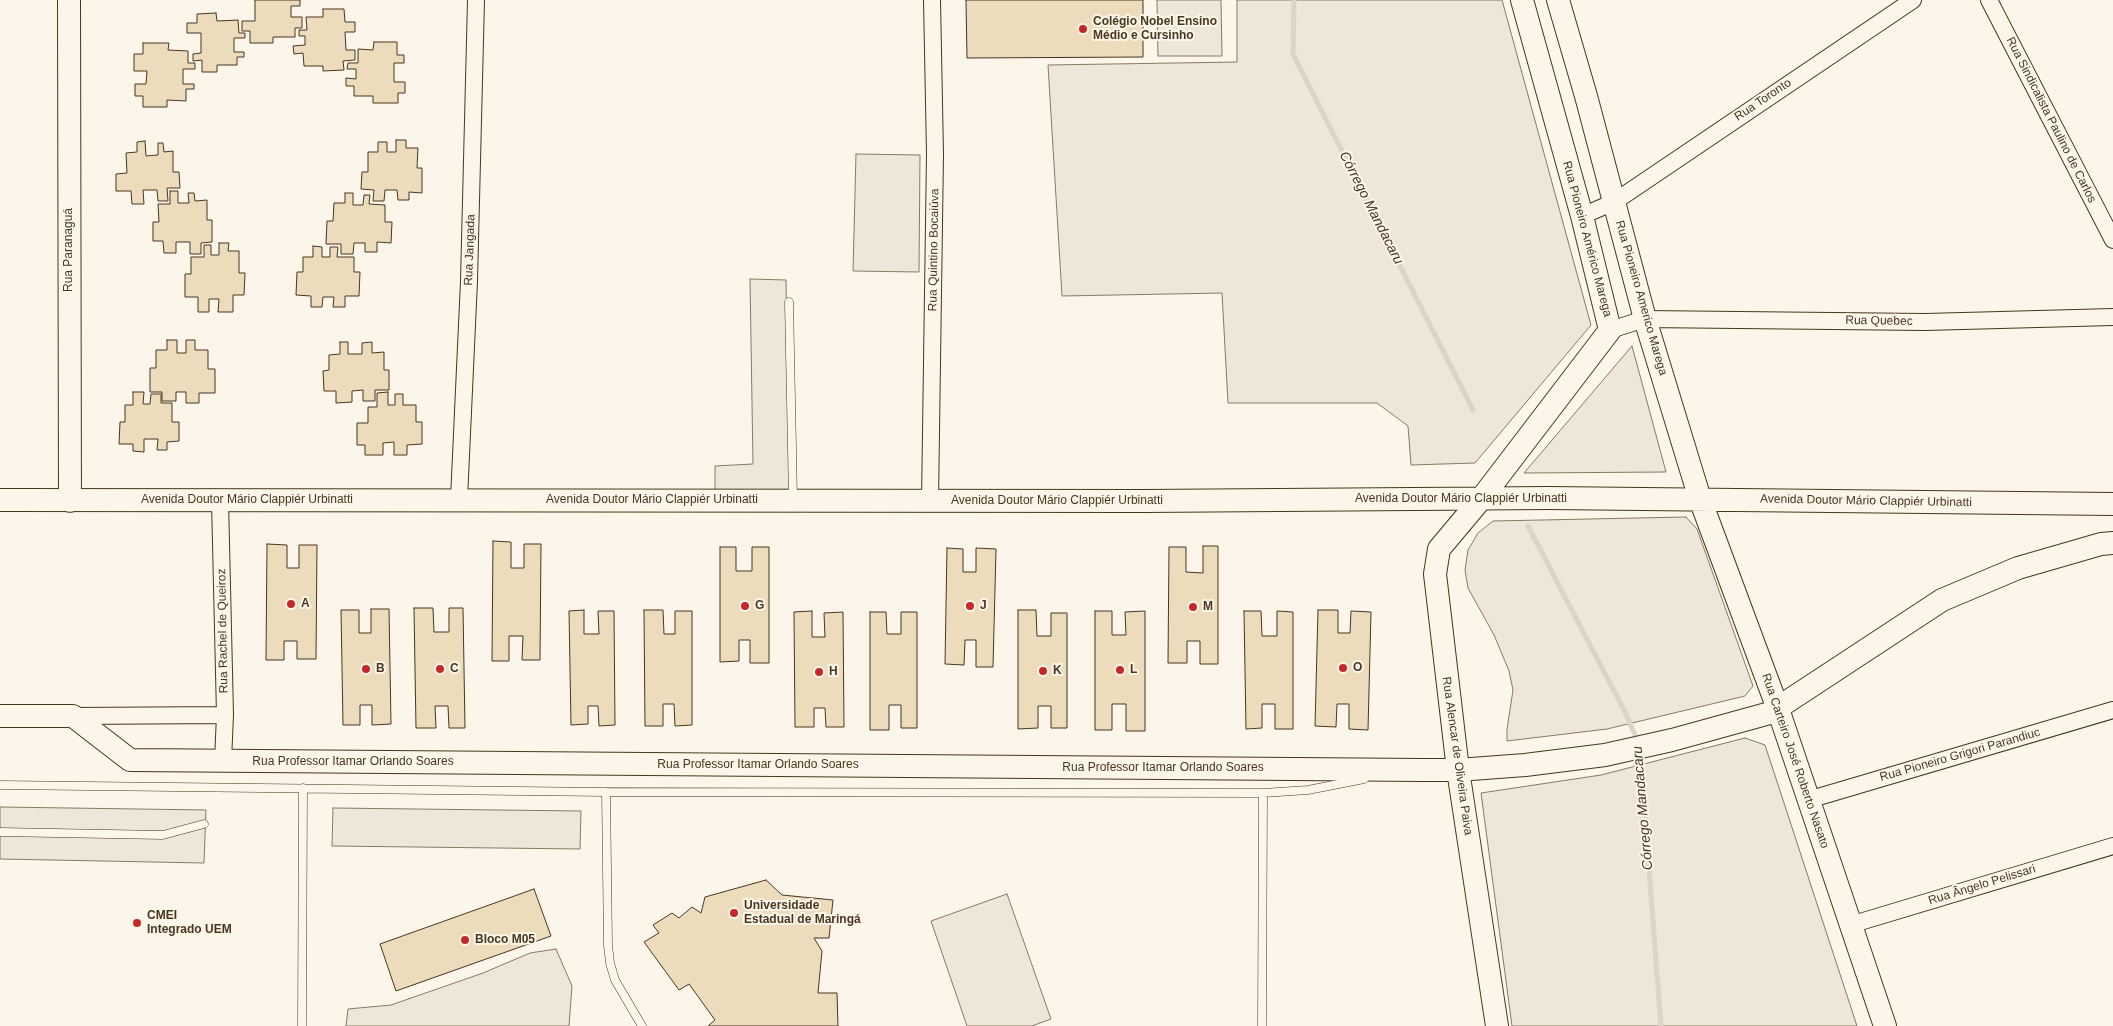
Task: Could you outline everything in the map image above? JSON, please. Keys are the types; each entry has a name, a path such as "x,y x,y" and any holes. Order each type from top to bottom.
{"main road":[{"name":"Rua Paranaguá","path":"69,0 70,501"},
{"name":"Rua Pioneiro Américo Marega","path":"1481,499 1610,330 1582,216 1522,0"},
{"name":"Rua Pioneiro Americo Marega","path":"1558,0 1586,96 1645,319 1700,499"},
{"name":"Avenida Doutor Mário Clappiér Urbinatti","path":"0,500 930,501 1550,498 2113,504"},
{"name":"Rua Alencar de Oliveira Paiva","path":"1481,499 1439,549 1435,574 1458,770 1497,1026"},
{"name":"Rua Carteiro José Roberto Nasato","path":"1700,499 1778,709 1885,1026"},
{"path":"1458,770 1525,765 1605,755 1672,740 1770,713 1942,600 2018,568 2113,542"},
{"path":"0,716 72,716"},
{"name":"Rua Professor Itamar Orlando Soares","path":"72,716 130,760 1458,770"}],"street":[{"name":"Rua Jangada","path":"459,499 469,281 476,0"},
{"name":"Rua Quintino Bocaiúva","path":"930,501 935,154 932,0"},
{"name":"Rua Toronto","path":"1582,216 1614,202 1913,0"},
{"name":"Rua Sindicalista Paulino de Carlos","path":"1988,0 2113,240"},
{"name":"Rua Quebec","path":"1610,330 1645,319 1925,322 2113,317"},
{"name":"Rua Rachel de Queiroz","path":"220,500 225,715 224,762"},
{"name":"Rua Pioneiro Grigori Parandiuc","path":"1808,800 2113,710"},
{"path":"72,716 225,715"},
{"name":"Rua Ângelo Pelissari","path":"1850,925 2113,846"}],"lane":[{"path":"789,302 793,501"},
{"path":"0,785 606,792 1263,794 1308,790 1423,770"},
{"path":"302,1026 303,788"},
{"path":"606,792 608,945 610,963 615,980 642,1026"},
{"path":"1262,1026 1263,794"},
{"path":"0,832 163,835 204,824"}],"shaded area":[{"path":"1157,0 1221,0 1222,56 1158,56"},
{"path":"1237,0 1502,0 1591,325 1475,463 1411,465 1408,426 1377,403 1228,403 1222,293 1062,296 1048,65 1237,62"},
{"path":"856,154 920,155 919,272 853,271"},
{"path":"750,279 786,280 790,500 715,501 715,466 753,464"},
{"path":"1632,346 1666,472 1524,473"},
{"path":"1686,517 1697,529 1753,686 1745,696 1607,729 1507,741 1513,690 1509,671 1494,635 1468,588 1465,570 1468,550 1478,533 1493,521"},
{"path":"1745,738 1765,745 1857,1026 1512,1026 1481,793 1601,775"},
{"path":"0,807 206,810 204,863 0,859"},
{"path":"333,808 581,811 580,849 332,846"},
{"path":"1007,894 1051,1019 1032,1026 967,1026 931,921"},
{"path":"556,949 572,986 569,1026 346,1026 348,1009 391,1005 483,973 530,953"}],"building":[{"path":"255,0 300,0 300,6 291,6 291,17 302,17 302,28 295,28 295,37 273,37 273,43 250,43 250,31 242,31 242,21 255,21"},
{"path":"966,0 1143,0 1143,57 967,58"},
{"path":"323,9 344,9 345,22 355,22 355,32 345,32 346,50 355,50 355,60 343,61 344,70 323,71 323,66 304,66 303,53 294,54 293,46 305,45 305,36 299,36 299,30 307,30 306,17 323,17"},
{"path":"216,13 217,21 238,20 239,33 245,33 245,38 234,38 234,52 244,52 244,57 237,57 237,65 217,65 217,72 202,72 202,60 193,61 193,54 201,53 201,33 187,33 187,23 197,23 197,14"},
{"path":"374,42 397,42 397,55 404,55 404,63 394,63 394,82 405,82 405,93 398,93 398,103 373,103 373,96 354,96 354,86 346,86 346,78 356,79 356,69 347,69 348,63 358,63 358,49 373,50"},
{"path":"143,43 169,43 168,50 188,51 188,63 195,63 195,69 183,69 183,84 194,84 194,89 186,89 186,101 167,100 167,107 143,107 143,96 135,96 135,84 146,84 147,71 134,71 134,54 143,54"},
{"path":"396,140 406,140 406,148 418,148 417,168 422,168 422,193 409,192 409,200 398,200 397,190 385,190 384,201 373,201 374,190 361,189 362,172 368,172 368,152 378,152 378,142 387,142 387,152 396,152"},
{"path":"145,141 146,156 158,155 158,143 163,143 164,152 173,151 173,172 179,172 180,188 167,188 168,201 158,201 157,190 143,190 144,204 132,204 131,191 116,191 116,174 127,173 126,153 137,152 137,142"},
{"path":"170,191 178,191 178,203 189,203 188,193 194,193 195,201 207,200 207,220 212,220 212,242 201,243 201,254 190,254 190,242 176,242 176,253 164,253 163,241 153,241 153,222 159,222 158,204 170,204"},
{"path":"345,193 353,193 353,205 363,205 364,195 370,195 369,204 385,205 385,222 392,222 391,243 377,242 377,252 365,252 365,243 354,243 353,254 341,254 341,244 326,244 327,221 333,221 334,203 345,203"},
{"path":"219,243 229,243 228,251 239,251 239,273 245,273 244,295 233,295 233,312 218,312 219,299 209,299 209,312 198,312 198,297 185,297 185,274 191,274 191,257 204,257 204,245 211,245 211,255 219,255"},
{"path":"313,246 322,247 322,257 330,257 330,247 338,247 337,257 354,257 354,272 360,272 359,296 345,296 345,307 333,307 334,297 323,297 322,307 311,307 311,296 296,295 297,272 303,272 303,257 313,257"},
{"path":"167,340 177,340 177,353 186,353 186,340 195,340 195,350 208,350 208,369 215,369 215,393 199,393 199,403 186,403 186,392 176,392 176,401 162,401 162,392 150,392 150,368 156,368 156,350 167,350"},
{"path":"340,342 348,342 348,354 362,354 362,343 372,342 372,353 384,352 384,370 389,370 389,390 375,390 375,401 363,401 363,390 352,391 352,402 336,403 336,391 324,391 323,371 329,370 329,355 340,354"},
{"path":"133,392 144,392 143,404 150,404 151,394 161,394 161,403 172,403 172,422 179,422 179,441 167,442 167,450 157,450 158,439 144,439 144,452 133,451 133,444 119,444 120,422 125,422 125,405 133,405"},
{"path":"388,392 388,405 395,405 395,394 403,394 403,405 416,405 416,422 422,422 422,444 407,445 407,455 394,455 394,442 383,443 383,455 365,455 365,445 357,445 357,423 368,423 368,407 377,407 377,393"},
{"path":"493,541 511,542 511,568 524,568 524,544 541,544 540,660 522,660 523,636 509,636 509,661 492,661"},
{"name":"A","path":"267,544 287,545 287,568 299,568 299,545 317,545 316,659 297,659 297,641 284,641 284,660 266,660"},
{"name":"M","path":"1203,546 1218,546 1218,664 1200,664 1200,641 1187,641 1187,663 1168,663 1169,547 1186,547 1186,572 1203,573"},
{"name":"G","path":"720,547 736,547 736,571 752,571 752,547 769,547 769,663 750,663 750,640 739,640 739,661 720,662"},
{"name":"J","path":"947,548 963,549 963,572 976,572 976,548 996,549 993,667 976,667 976,640 965,640 964,665 945,664"},
{"name":"C","path":"414,608 433,608 434,632 449,632 449,608 463,608 465,728 449,728 448,706 435,706 436,728 416,728"},
{"name":"B","path":"371,609 389,609 391,724 372,725 372,705 360,705 360,725 343,725 341,610 359,610 359,633 371,633"},
{"path":"584,610 584,634 599,634 598,611 614,611 615,725 599,726 598,706 588,706 588,724 571,725 569,611"},
{"path":"644,610 663,610 664,634 675,634 675,611 692,611 692,725 675,726 674,704 663,704 663,726 645,726"},
{"name":"K","path":"1018,610 1036,610 1037,636 1051,636 1051,613 1067,613 1067,728 1051,728 1051,706 1038,706 1038,728 1018,729"},
{"name":"O","path":"1318,610 1338,610 1338,633 1350,633 1351,611 1371,612 1368,730 1349,729 1349,704 1337,704 1336,727 1315,726"},
{"name":"H","path":"812,611 812,637 825,637 824,613 843,612 844,727 826,727 825,708 814,708 814,727 795,727 794,612"},
{"name":"L","path":"1095,611 1112,611 1112,635 1126,635 1125,612 1145,611 1145,731 1126,731 1126,704 1112,704 1112,730 1095,730"},
{"path":"1244,611 1261,611 1262,636 1277,636 1277,611 1293,612 1293,729 1275,729 1275,704 1262,704 1262,728 1246,729"},
{"path":"870,612 886,612 887,634 901,634 901,612 917,612 917,728 901,728 901,705 889,705 889,730 870,730"},
{"path":"766,880 782,895 833,900 829,938 814,938 822,951 818,993 837,993 838,1026 708,1026 715,1020 689,984 679,990 644,942 659,933 653,925 672,913 679,918 692,907 701,913 705,897"},
{"name":"Bloco M05","path":"534,889 551,936 396,991 380,944"}],"waterway":[{"name":"Córrego Mandacaru","path":"1294,0 1293,54 1473,410"},
{"name":"Córrego Mandacaru","path":"1528,526 1626,714 1638,742"},
{"name":"Córrego Mandacaru","path":"1640,752 1661,1026"}],"place":[{"name":"Colégio Nobel Ensino Médio e Cursinho","path":"1083,29"},
{"name":"A","path":"291,604"},
{"name":"G","path":"745,606"},
{"name":"J","path":"970,606"},
{"name":"M","path":"1193,607"},
{"name":"O","path":"1343,668"},
{"name":"B","path":"366,669"},
{"name":"C","path":"440,669"},
{"name":"L","path":"1120,670"},
{"name":"K","path":"1043,671"},
{"name":"H","path":"819,672"},
{"name":"Universidade Estadual de Maringá","path":"734,913"},
{"name":"CMEI Integrado UEM","path":"137,923"},
{"name":"Bloco M05","path":"465,940"}]}
